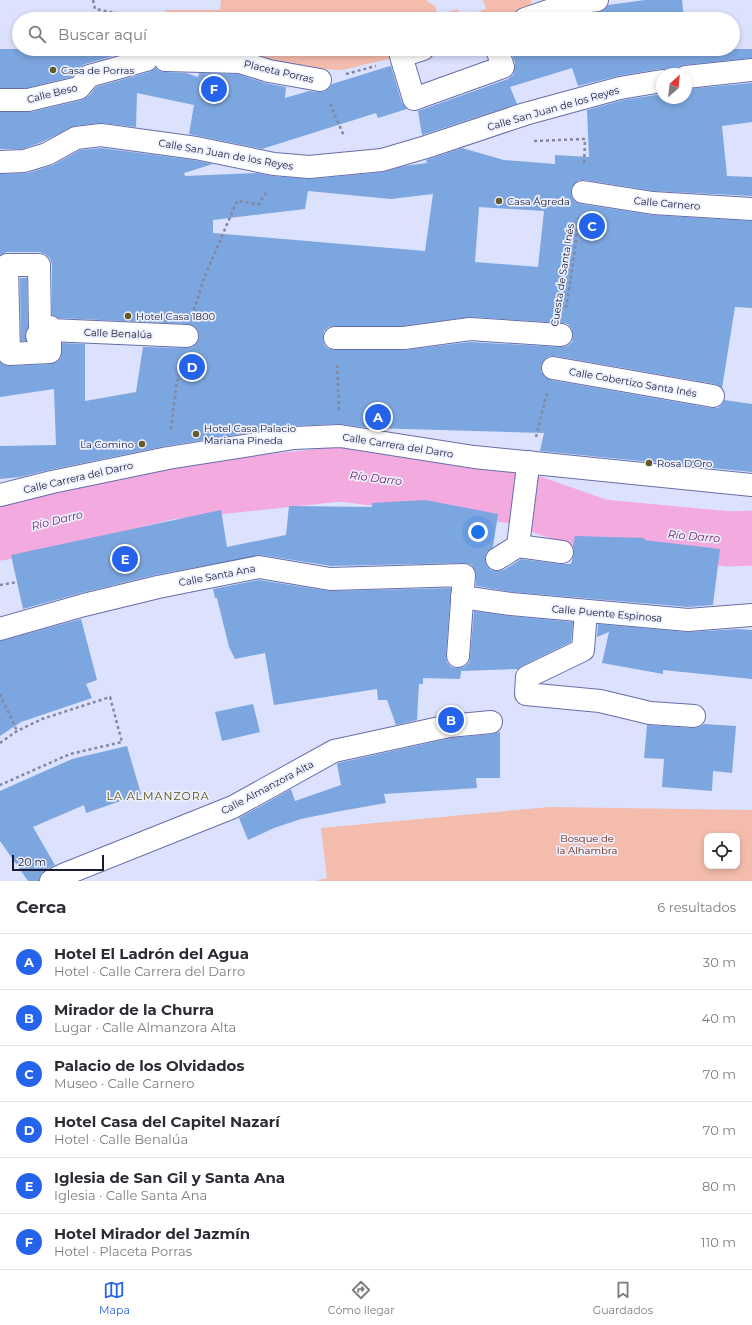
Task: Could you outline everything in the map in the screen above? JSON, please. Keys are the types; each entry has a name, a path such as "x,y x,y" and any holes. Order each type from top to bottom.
{"street":[{"path":"546,12 569,4 597,0"},
{"path":"402,59 414,99 502,67 499,56"},
{"name":"Placeta Porras","path":"155,60 240,62 269,71 320,80"},
{"name":"Calle Beso","path":"0,100 28,100 79,88 89,76 155,60"},
{"path":"692,76 752,70"},
{"name":"Calle San Juan de los Reyes","path":"0,162 24,162 47,154 76,138 101,135 196,148 274,164 319,166 382,160 426,148 525,114 573,100 620,88 656,82"},
{"name":"Calle Carnero","path":"583,192 652,203 752,209"},
{"path":"12,347 7,265 38,265 40,327 50,327 50,352 9,354 12,347 23,268"},
{"path":"335,338 404,338 470,329 561,336"},
{"name":"Calle Benalúa","path":"50,330 187,336"},
{"name":"Calle Cobertizo Santa Inés","path":"553,368 713,396"},
{"name":"Calle Carrera del Darro","path":"0,495 52,482 168,458 294,438 340,436 474,457 528,468 752,485"},
{"path":"497,559 519,538 528,468"},
{"path":"519,538 562,552"},
{"name":"Calle Santa Ana","path":"0,629 84,605 158,587 259,567 330,579 464,575 462,597"},
{"path":"458,656 462,597"},
{"name":"Calle Puente Espinosa","path":"462,597 511,604 688,620 752,615"},
{"path":"586,611 583,650 527,676 526,694 600,701 650,713 694,716"},
{"name":"Calle Almanzora Alta","path":"51,881 62,875 233,807 334,751 449,726 491,722"}],"path":[{"path":"93,0 95,9 111,12"},
{"path":"347,142 320,80 402,59"},
{"name":"Cuesta de Santa Inés","path":"532,141 585,139 583,192 561,336"},
{"path":"168,458 176,389 187,336 204,278 236,201 259,204 270,186"},
{"path":"335,338 340,436"},
{"path":"528,468 553,368"},
{"path":"0,585 17,582"},
{"path":"0,694 17,731"},
{"path":"0,743 17,731 42,719 110,697 122,742 70,754 0,785"}],"green space":[{"path":"221,0 427,0 435,6 437,12 165,12 165,10 220,10"},
{"path":"483,0 531,0 533,10 528,12 478,12 486,9"},
{"path":"458,9 459,12 448,12"},
{"path":"241,56 401,56 342,70 268,67 241,59"},
{"name":"Bosque de la Alhambra","path":"550,807 752,810 752,881 315,881 327,878 321,828"}],"building":[{"path":"645,0 682,0 683,12 599,12 604,10 608,5"},
{"path":"0,49 12,49 12,56 113,56 85,64 79,68 72,77 27,88 0,88"},
{"path":"740,49 752,49 752,58 685,65 677,68 656,68 656,70 618,76 578,86 572,68 510,87 517,104 422,135 418,111 508,79 513,75 515,69 512,56 740,56"},
{"path":"391,66 402,103 407,109 378,118 376,113 262,149 189,134 194,105 137,93 136,127 102,123 75,126 42,142 22,149 0,149 0,112 31,112 82,100 89,96 96,87 149,72 156,68 159,71 186,73 198,77 199,73 238,74 265,83 286,87 285,98 309,91 324,92 332,84"},
{"path":"752,83 752,122 722,126 727,176 752,177 752,196 654,191 585,180 579,180 574,184 571,190 572,197 575,201 581,204 652,215 752,221 752,308 735,307 722,388 715,384 555,356 549,356 544,360 541,366 541,372 545,377 551,380 711,408 718,408 724,400 752,404 752,472 540,451 544,433 370,428 339,424 292,426 166,446 20,477 0,479 0,446 56,445 54,389 0,397 0,362 4,365 10,366 51,364 57,362 61,358 62,343 85,344 85,401 136,392 143,347 187,348 192,347 197,343 199,336 198,331 194,326 188,324 58,318 52,315 52,265 50,258 39,252 7,252 0,255 0,174 28,173 53,165 80,150 101,148 194,160 213,164 184,173 185,176 257,173 310,179 383,172 404,166 427,163 426,160 462,148 504,160 555,164 555,155 589,157 587,110 623,100 656,95 656,104 692,104 692,88","holes":["308,191 391,199 433,194 425,251 213,233 213,220 305,209","479,207 544,211 538,267 475,262","471,317 568,324 572,329 572,342 567,346 561,347 470,342 404,350 335,350 329,349 324,345 324,331 329,327 403,326"]},
{"path":"20,278 27,278 28,328 25,334 26,341 21,341"},
{"path":"425,500 498,514 493,547 486,553 485,559 487,566 491,570 497,571 504,570 521,559 571,564 574,553 573,547 575,536 645,538 644,540 720,549 713,605 688,607 512,592 476,586 475,570 471,564 464,563 331,566 261,555 155,575 23,609 11,555 221,510 227,547 286,535 289,506 372,507 372,503"},
{"path":"259,580 330,591 451,588 446,655 447,662 451,667 464,667 469,663 474,611 573,622 571,642 518,669 461,671 460,679 423,678 423,684 419,684 417,720 396,725 387,700 378,700 377,689 274,705 265,653 235,659 229,647 217,598 215,598 213,589"},
{"path":"81,619 97,680 86,684 92,698 21,722 0,736 0,641"},
{"path":"598,624 687,632 738,629 752,630 752,679 663,670 663,674 602,663 609,632 597,637"},
{"path":"253,704 260,732 222,741 215,712"},
{"path":"704,724 736,726 732,773 713,771 712,791 662,787 664,759 644,758 647,725 693,728"},
{"path":"500,732 500,778 476,778 477,788 384,794 386,803 301,819 274,828 248,840 239,818 291,789 295,801 341,785 338,763 451,738"},
{"path":"127,746 141,794 86,813 84,805 33,827 55,865 45,870 41,874 39,881 28,881 0,841 0,791 72,759"}],"waterway":[{"name":"Río Darro","path":"0,533 169,492 341,474 513,496 601,527 730,539 752,538"}],"place":[{"name":"Casa de Porras","path":"53,70"},
{"name":"Hotel Mirador del Jazmín","path":"214,89"},
{"name":"Casa Ágreda","path":"499,201"},
{"name":"Palacio de los Olvidados","path":"592,226"},
{"name":"Hotel Casa 1800","path":"128,316"},
{"name":"Hotel Casa del Capitel Nazarí","path":"192,367"},
{"name":"Hotel El Ladrón del Agua","path":"378,417"},
{"name":"Hotel Casa Palacio Mariana Pineda","path":"196,434"},
{"name":"La Comino","path":"142,444"},
{"name":"Rosa D'Oro","path":"649,463"},
{"name":"Iglesia de San Gil y Santa Ana","path":"125,559"},
{"name":"Mirador de la Churra","path":"451,720"}],"district":[{"name":"LA ALMANZORA","path":"158,796"}]}
